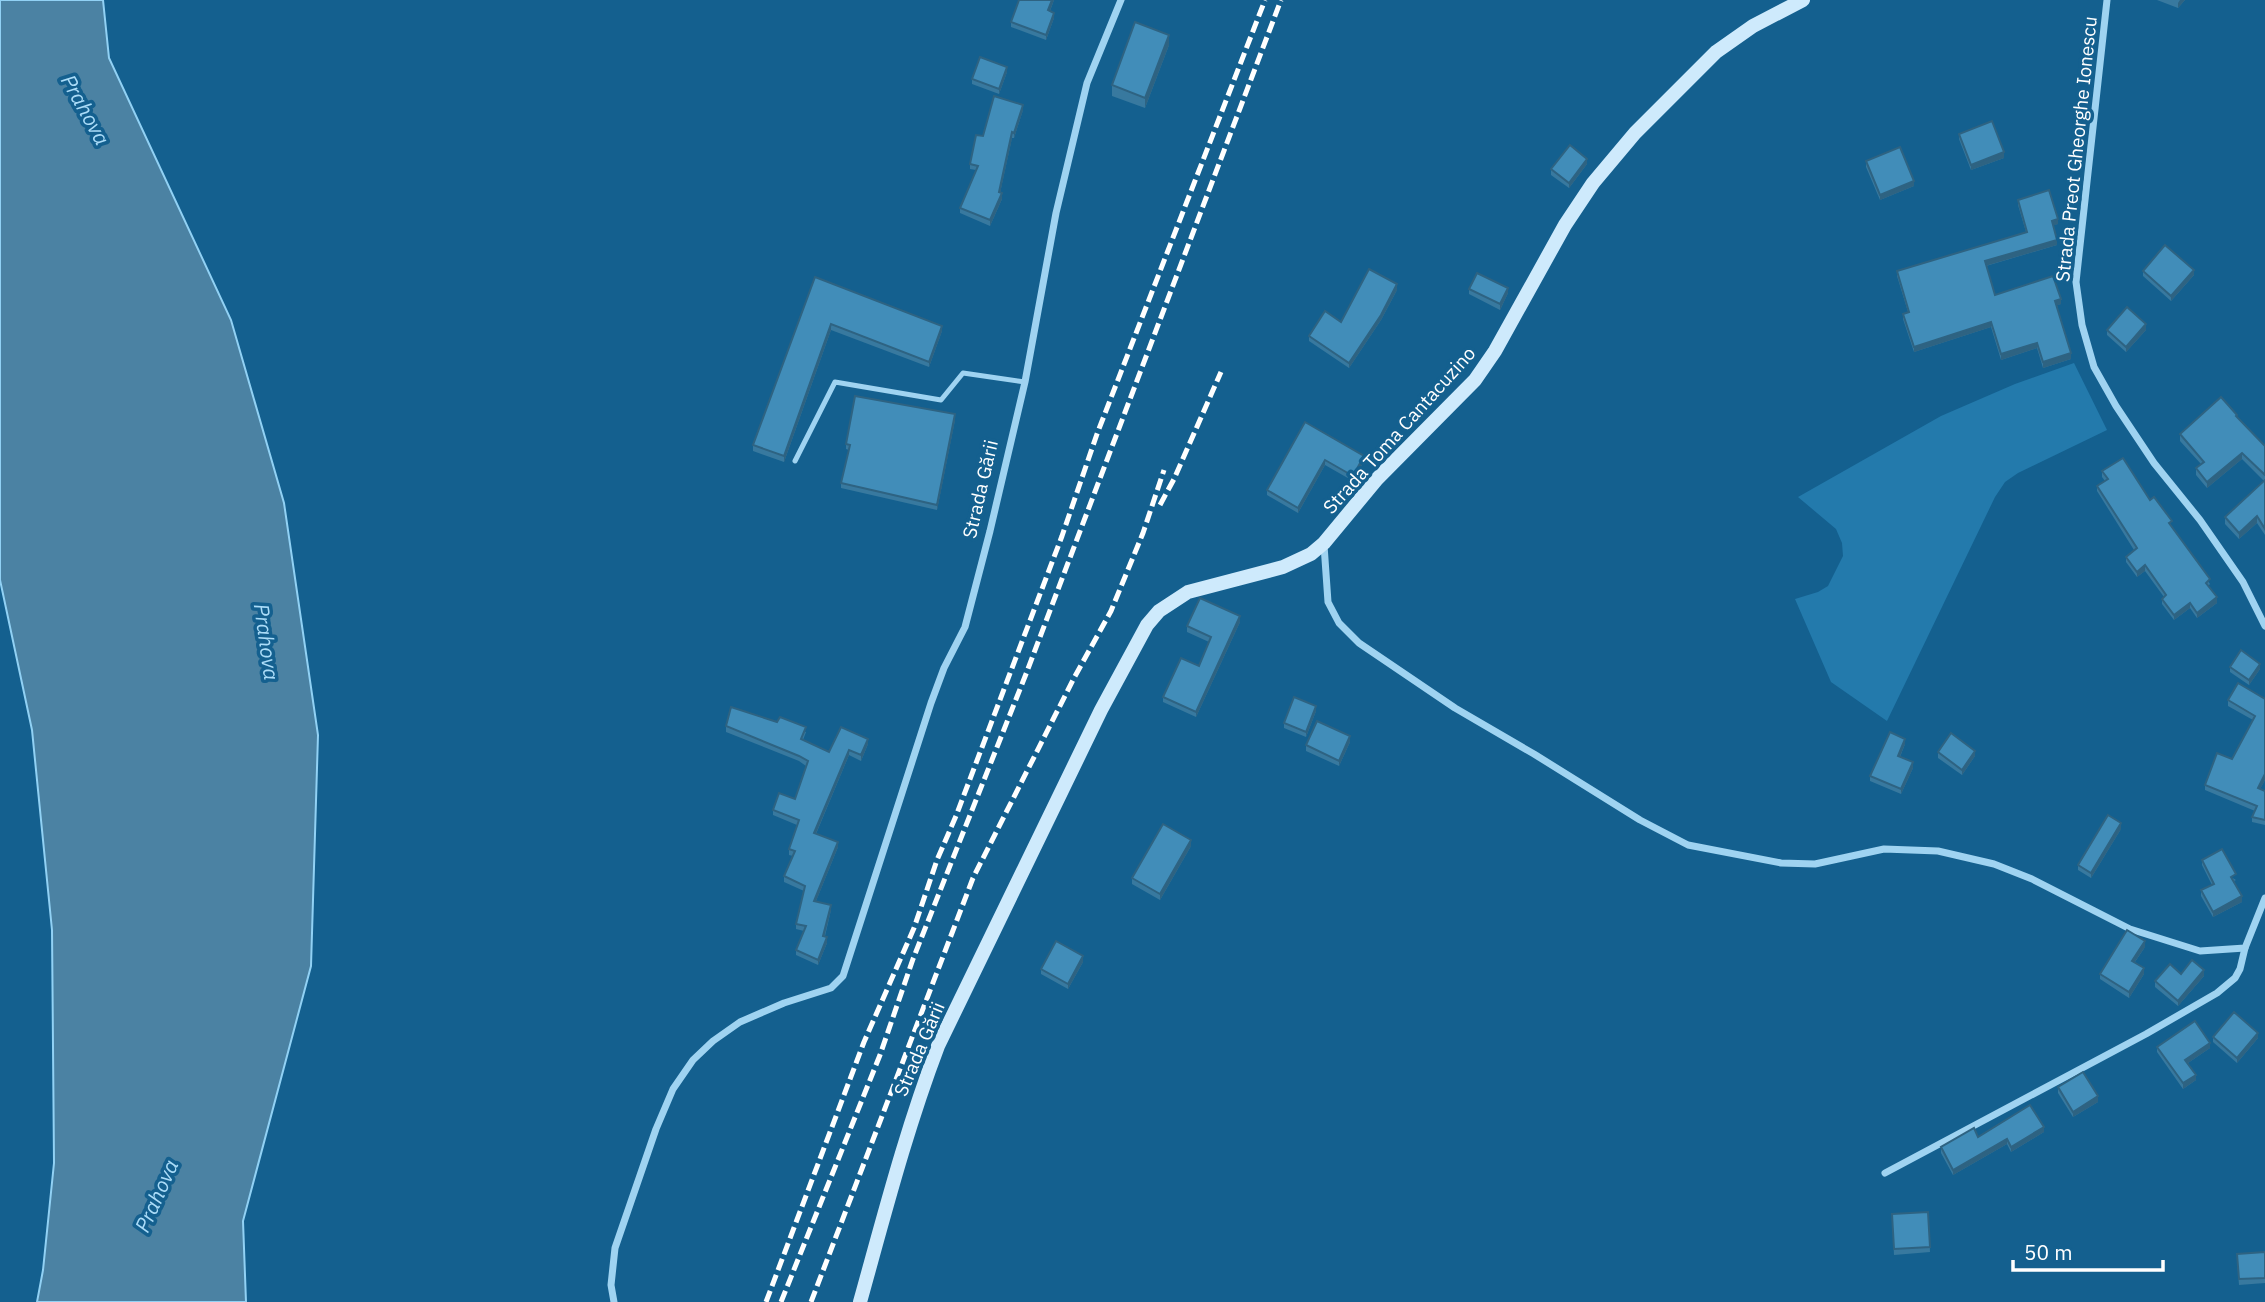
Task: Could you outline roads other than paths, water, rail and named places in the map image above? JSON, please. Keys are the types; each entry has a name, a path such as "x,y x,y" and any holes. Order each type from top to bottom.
{"street":[{"name":"Strada Gării","path":"614,1302 611,1285 615,1248 656,1129 673,1089 693,1060 713,1041 740,1022 784,1003 831,988 843,976 931,703 944,668 965,627 1025,382 1056,214 1087,83 1121,0"},
{"name":"Strada Toma Cantacuzino","path":"1101,710 1147,625 1172,601 1202,587 1283,567 1311,554 1324,543 1377,479 1475,380 1495,351 1565,225 1593,183 1635,133 1716,52 1753,26 1803,0"},
{"name":"Strada Preot Gheorghe Ionescu","path":"2107,0 2076,282 2082,325 2094,367 2116,406 2154,463 2200,520 2243,582 2265,626"},
{"path":"1324,543 1328,601 1339,623 1359,643 1455,708 1640,820 1688,845 1781,863 1815,864 1884,849 1938,851 1994,864 2032,879 2130,929 2200,951 2245,948"},
{"name":"Strada Gării","path":"860,1302 918,1098 938,1046 1101,710"},
{"path":"1885,1173 2146,1034 2217,993 2235,978 2240,969 2245,948 2265,898"}],"lane":[{"path":"795,461 835,382 941,400 963,373 1025,382"}],"water":[{"name":"Prahova","path":"0,0 103,0 109,58 231,320 284,503 318,735 311,966 243,1221 246,1302 37,1302 54,1163 52,930 32,730 0,580"}],"railway":[{"path":"766,1302 864,1042 914,928 937,860 1062,536 1097,434 1265,0"},
{"path":"781,1302 880,1055 913,959 1026,674 1281,0"},
{"path":"1160,505 1221,372"},
{"path":"811,1302 973,878 1074,678 1111,611 1143,533 1164,470"}]}
